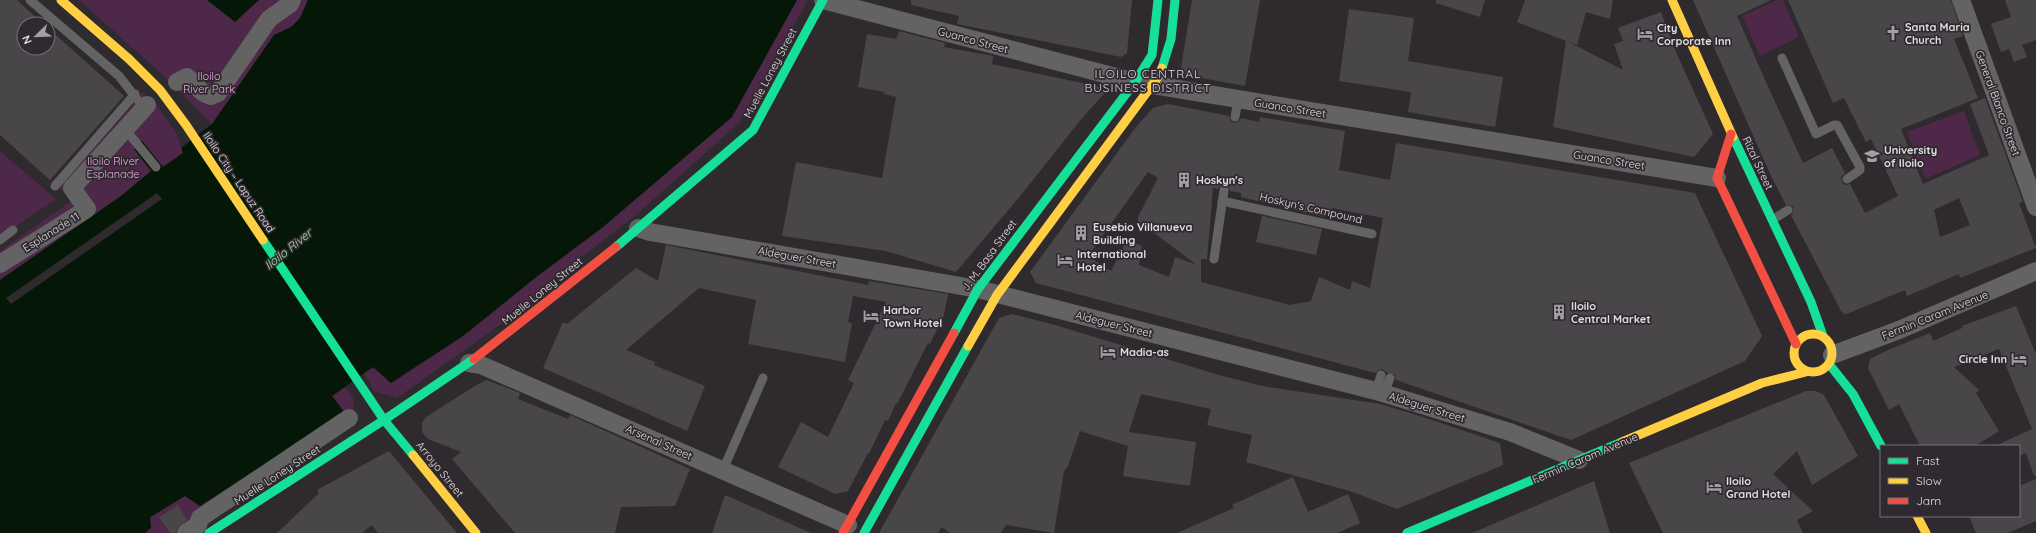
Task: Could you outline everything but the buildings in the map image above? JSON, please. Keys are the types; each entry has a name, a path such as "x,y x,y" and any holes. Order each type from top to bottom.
{"main road":[{"name":"Iloilo City – Lapuz Road","path":"61,0 129,59 160,90 186,125 384,420"},
{"name":"Muelle Loney Street","path":"209,533 469,363 532,315 638,228 753,130 823,0"},
{"name":"J. M. Basa Street","path":"845,529 978,289 1135,82 1152,55 1155,39 1158,0"},
{"path":"864,533 997,295 1153,84 1167,59 1171,44 1175,0"},
{"name":"Rizal Street","path":"1672,0 1731,134 1811,302 1823,336"},
{"path":"1731,134 1716,178 1795,347 1793,356 1798,366 1806,372 1819,372 1831,360"},
{"path":"1783,361 1803,336 1808,334 1823,336 1830,345 1831,360 1853,394 1880,445"},
{"name":"Fermin Caram Avenue","path":"1762,383 1773,372"},
{"name":"Fermin Caram Avenue","path":"1407,533 1426,530 1579,460 1762,383 1806,372"},
{"name":"Arroyo Street","path":"384,420 476,533"},
{"path":"1918,517 1926,533"}],"street":[{"path":"177,82 187,77 192,81 198,90 204,94 211,96 218,93 269,20 290,4 292,0"},
{"name":"Guanco Street","path":"823,0 1135,82 1716,178"},
{"name":"General Blanco Street","path":"1961,0 2036,207"},
{"name":"Esplanade 11","path":"0,264 87,209 72,188 125,129 142,102"},
{"name":"Aldeguer Street","path":"638,228 650,232 978,289 997,295 1383,384 1579,460"},
{"name":"Fermin Caram Avenue","path":"1831,360 2036,271"},
{"name":"Arsenal Street","path":"469,363 481,365 722,470 845,529"},
{"path":"186,533 198,525 200,518 349,418"}],"lane":[{"path":"30,0 119,76 142,102 55,186"},
{"path":"1782,58 1816,134 1836,124 1860,167 1860,170 1847,179"},
{"path":"1235,117 1238,100"},
{"path":"125,129 156,167"},
{"path":"1214,259 1224,190"},
{"name":"Hoskyn's Compound","path":"1222,201 1372,234"},
{"path":"1777,217 1788,210"},
{"path":"0,240 13,230"},
{"path":"722,470 763,378"}],"green space":[{"name":"Iloilo River Park","path":"79,0 308,0 300,18 291,27 274,35 212,124 163,75"},
{"path":"797,0 808,0 740,122 636,215 543,287 532,302 397,398 374,391 364,373 373,367 391,383 463,336 535,278 603,227 732,117"},
{"path":"1777,0 1783,0 1799,37 1760,56 1742,16"},
{"name":"Iloilo River Esplanade","path":"142,92 155,103 176,132 183,153 163,167 143,142 152,171 121,196 0,280 0,251 70,202 66,193 59,188 136,101"},
{"path":"1964,111 1980,155 1925,179 1907,132"},
{"path":"0,151 56,199 0,237"},
{"path":"345,387 353,396 354,425 207,521 199,533 126,533 185,496 345,413 332,396"}],"water":[{"path":"207,0 259,0 235,22"},
{"name":"Iloilo River","path":"308,0 797,0 732,117 603,227 535,278 463,336 391,383 373,367 332,396 345,413 200,506 185,496 150,517 151,528 145,533 0,533 0,280 121,196 151,171 134,149 142,141 163,167 183,153 181,148 212,124 274,35 291,27 300,18"}],"pier":[{"path":"157,193 162,199 11,304 6,298"}],"traffic: fast":[{"path":"616,247 753,130 823,0"},
{"path":"954,333 978,289 1135,82 1152,55 1158,0"},
{"path":"1162,68 1171,39 1175,0"},
{"path":"1733,137 1811,302 1823,336"},
{"path":"263,240 384,420 413,455"},
{"path":"864,533 968,346"},
{"path":"209,533 384,420 474,359"},
{"path":"1829,364 1853,394 1880,445"},
{"path":"1407,533 1622,442"}],"traffic: slow":[{"path":"61,0 129,59 160,90 186,125 263,240"},
{"path":"1672,0 1733,137"},
{"path":"968,346 997,295 1158,77 1162,68"},
{"path":"1809,334 1817,334 1827,339 1831,346 1832,353 1831,360 1827,367 1817,372 1809,372 1799,367 1797,364 1794,357 1794,349 1799,339 1802,337 1809,334"},
{"path":"1622,442 1762,383 1806,372"},
{"path":"413,455 476,533"},
{"path":"1918,517 1926,533"}],"traffic: jam":[{"path":"1731,134 1717,178 1796,344"},
{"path":"474,359 616,247"},
{"path":"843,533 954,333"}],"place":[{"name":"Santa Maria Church","path":"1893,33"},
{"name":"City Corporate Inn","path":"1645,34"},
{"name":"University of Iloilo","path":"1872,156"},
{"name":"Hoskyn's","path":"1184,180"},
{"name":"Eusebio Villanueva Building","path":"1081,233"},
{"name":"International Hotel","path":"1065,260"},
{"name":"Iloilo Central Market","path":"1559,312"},
{"name":"Harbor Town Hotel","path":"871,316"},
{"name":"Madia-as","path":"1108,352"},
{"name":"Circle Inn","path":"2019,359"},
{"name":"Iloilo Grand Hotel","path":"1714,487"}],"district":[{"name":"ILOILO CENTRAL BUSINESS DISTRICT","path":"1148,80"}]}
